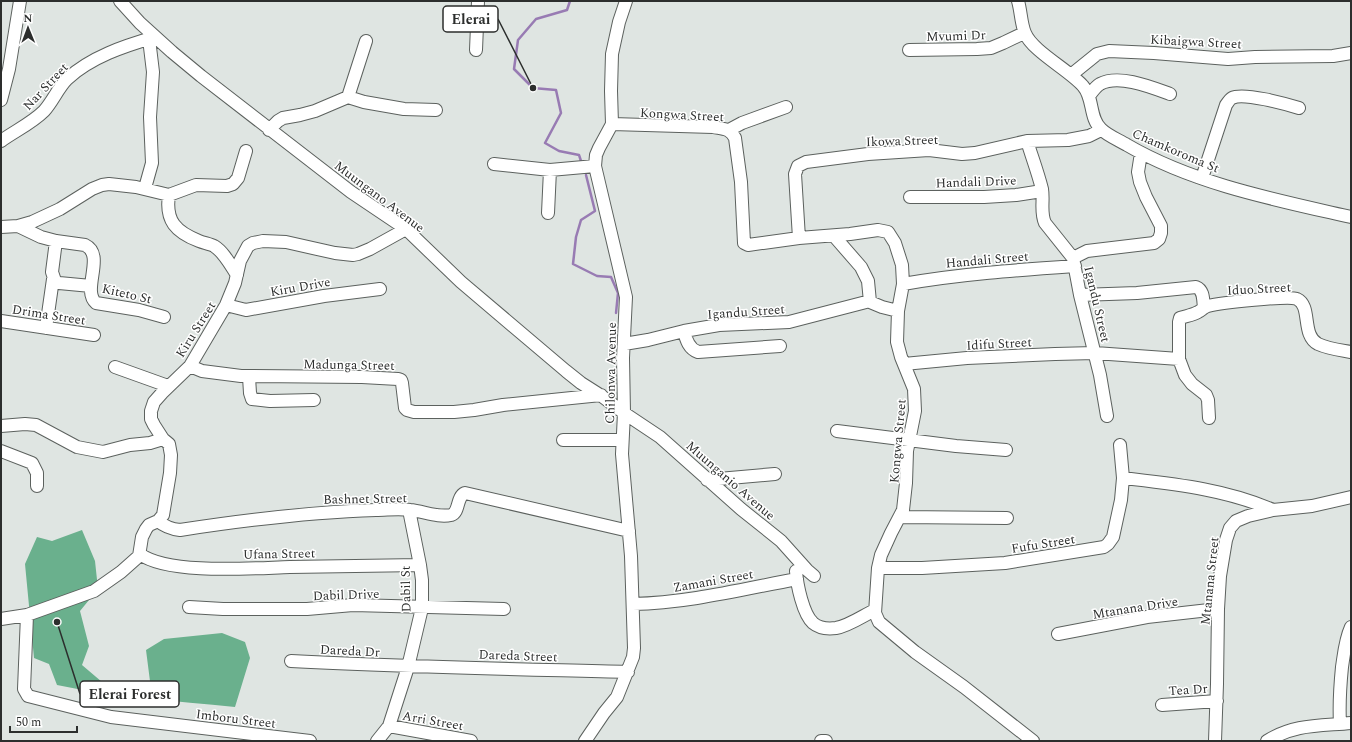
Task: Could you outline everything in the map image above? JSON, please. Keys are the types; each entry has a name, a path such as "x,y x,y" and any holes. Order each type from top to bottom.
{"street":[{"path":"1,100 9,69 20,1"},
{"name":"Muungano Avenue","path":"120,1 152,38 351,192 406,229 460,282 527,339 581,383 601,395 624,413"},
{"path":"476,50 478,1"},
{"path":"612,124 612,54 619,22 626,1"},
{"path":"1018,1 1024,33 1036,48 1084,87 1090,96 1096,123 1102,130"},
{"name":"Mvumi Dr","path":"909,50 991,48 1024,33"},
{"path":"145,188 152,163 150,116 153,72 152,38"},
{"name":"Nar Street","path":"1,141 34,120 52,101 67,79 88,64 116,50 152,38"},
{"path":"348,97 366,41"},
{"name":"Kibaigwa Street","path":"1071,75 1097,54 1109,51 1228,59 1255,57 1334,56 1351,53"},
{"path":"1090,96 1095,88 1100,84 1118,81 1148,86 1170,94"},
{"path":"1202,178 1226,104 1231,98 1239,96 1276,102 1299,108"},
{"path":"270,130 278,121 284,118 315,111 348,97 364,102 404,110 436,110"},
{"path":"729,130 786,107"},
{"name":"Kongwa Street","path":"612,124 713,127 729,130 733,133 741,182 744,243 748,245 799,238 834,236 871,230 882,230 888,232 895,243 902,265 903,284 898,311 897,342 914,389 916,400 906,464 906,496 900,517 881,554 878,568 876,618 915,652 964,687 1033,741"},
{"name":"Chilonwa Avenue","path":"585,741 617,697 628,672 633,657 634,648 629,531 622,465 626,298 595,166 596,155 612,124"},
{"name":"Ikowa Street","path":"799,238 795,174 798,166 806,162 868,154 929,150 962,154 975,153 1026,141 1068,140 1089,136 1102,130"},
{"name":"Chamkoroma St","path":"1102,130 1141,153 1202,178 1256,195 1351,217"},
{"path":"1026,141 1042,191 1042,214 1045,223 1074,262"},
{"path":"1,227 18,226 32,222 46,216 92,189 109,184 145,188 169,195 196,185 227,186 233,184 238,178 246,151"},
{"name":"Igandu Street","path":"1107,416 1101,380 1080,295 1074,262 1087,251 1154,242 1159,239 1161,226 1140,182 1138,172 1141,153"},
{"path":"494,164 550,170 595,166"},
{"path":"548,213 550,170"},
{"name":"Handali Drive","path":"910,197 984,197 1016,195 1042,191"},
{"path":"169,195 169,216 176,227 189,237 216,248 237,275"},
{"name":"Kiteto St","path":"18,226 41,237 56,241 85,245 90,248 93,257 91,286 92,298 96,303 139,310 164,317"},
{"name":"Kiru Street","path":"140,554 142,537 146,529 149,525 158,521 163,515 170,473 171,455 168,444 163,439 151,419 151,411 154,402 168,386 190,366 226,305 244,251 249,245 263,241 286,242 335,253 353,255 370,249 406,229"},
{"path":"834,236 861,267 868,281 870,301 882,307 898,311"},
{"path":"46,328 53,279 52,272 56,241"},
{"name":"Handali Street","path":"903,284 1074,262"},
{"path":"53,279 59,283 91,286"},
{"path":"1080,295 1137,293 1196,287 1202,292 1204,308"},
{"name":"Kiru Drive","path":"226,305 246,310 324,296 380,289"},
{"name":"Iduo Street","path":"1209,418 1208,400 1206,395 1192,384 1185,375 1179,359 1180,318 1196,313 1204,308 1224,303 1278,298 1296,299 1300,302 1306,314 1311,338 1317,344 1332,349 1351,352"},
{"name":"Igandu Street","path":"624,344 684,331 719,326 789,322 870,301"},
{"name":"Drima Street","path":"1,321 94,335"},
{"path":"684,331 688,344 693,350 698,352 780,346"},
{"path":"1095,353 1179,359"},
{"name":"Idifu Street","path":"904,364 967,358 1095,353"},
{"name":"Madunga Street","path":"190,366 213,374 249,377 362,377 398,379 401,380 402,383 405,408 414,412 466,411 503,405 601,395"},
{"path":"115,367 168,386"},
{"path":"249,377 252,399 270,401 314,400"},
{"name":"Muunganio Avenue","path":"624,413 660,437 707,480 781,541 814,576"},
{"path":"1,426 25,424 36,426 77,447 103,452 163,439"},
{"path":"837,431 956,446 1006,450"},
{"path":"563,440 622,440"},
{"name":"Fufu Street","path":"878,568 922,568 1005,563 1104,547 1113,538 1121,500 1123,478 1120,445"},
{"path":"1,450 32,463 37,473 37,486"},
{"path":"707,480 775,474"},
{"path":"1123,478 1189,486 1215,491 1252,501 1273,510"},
{"name":"Bashnet Street","path":"158,521 163,526 170,529 180,530 291,514 339,511 409,510 436,515 452,514 455,512 461,496 465,493 629,531"},
{"name":"Mtanana Street","path":"1215,741 1220,576 1226,540 1230,528 1236,521 1273,510 1312,506 1351,497"},
{"name":"Dabil St","path":"389,726 408,667 422,608 422,580 409,510"},
{"path":"900,517 1007,518"},
{"path":"1,618 27,615 94,591 133,563 140,554"},
{"name":"Ufana Street","path":"140,554 145,558 156,562 213,568 420,565"},
{"path":"794,556 796,579 806,613 814,624 827,629 844,626 876,610"},
{"name":"Zamani Street","path":"633,604 688,598 796,579"},
{"name":"Dabil Drive","path":"189,607 222,609 307,609 353,605 504,609"},
{"name":"Mtanana Drive","path":"1058,634 1147,617 1218,609"},
{"name":"Imboru Street","path":"27,615 24,689 28,696 111,717 310,741"},
{"path":"1266,741 1288,730 1310,726 1345,724 1340,683 1344,650 1347,636 1351,628"},
{"name":"Dareda Dr","path":"291,661 408,667"},
{"name":"Dareda Street","path":"408,667 628,672"},
{"name":"Tea Dr","path":"1162,705 1216,701"},
{"path":"377,741 389,726"},
{"name":"Arri Street","path":"389,726 471,741"},
{"path":"821,741 826,741"}],"green space":[{"path":"82,530 95,561 98,589 80,611 89,646 82,665 102,682 116,682 151,689 146,650 164,639 222,633 245,642 250,658 235,707 123,696 57,685 49,664 34,658 25,564 37,537 52,541"}],"waterway":[{"path":"570,1 567,10 536,19 518,40 514,69 533,88 556,90 561,113 545,143 559,151 579,155 581,161"},
{"path":"586,175 595,211 581,220 576,237 573,264 597,276 611,277 618,293 616,313"}],"place":[{"name":"Elerai","path":"533,88"},
{"name":"Elerai Forest","path":"57,622"}]}
